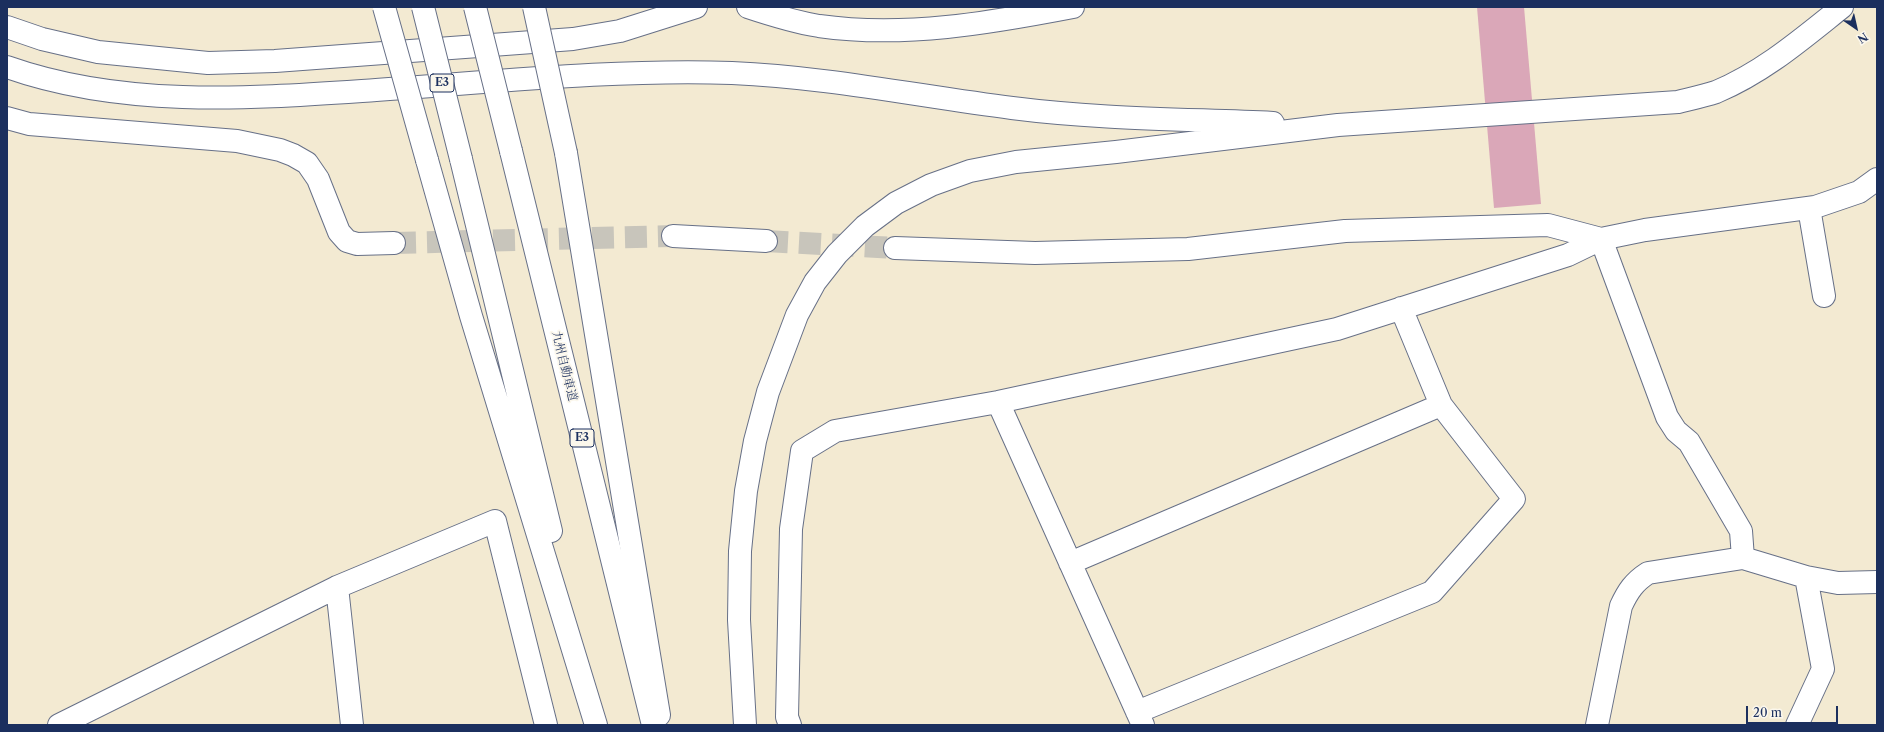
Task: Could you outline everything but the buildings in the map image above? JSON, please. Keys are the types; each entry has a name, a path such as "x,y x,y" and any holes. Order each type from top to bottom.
{"main road":[{"path":"384,7 471,316 597,725"},
{"name":"E3","path":"423,7 597,725"},
{"name":"九州自動車道","path":"475,7 653,725"},
{"path":"534,7 566,153 661,725"},
{"path":"7,26 42,39 98,52 208,63 275,61 573,39 620,31 696,7"},
{"path":"748,7 781,18 818,26 859,30 901,30 958,26 1073,7"},
{"path":"745,725 739,620 740,551 746,491 755,442 768,392 797,315 815,282 843,248 865,226 896,203 931,184 970,171 1016,162 1116,152 1338,125 1678,102 1715,92 1750,75 1782,54 1842,7"},
{"path":"7,66 60,81 108,90 217,98 277,96 606,75 731,73 823,81 1012,108 1069,114 1338,125"},
{"path":"7,118 29,124 237,142 280,150 307,163 318,179 339,232 347,241 357,244 394,243"},
{"path":"790,725 787,718 791,529 802,451 835,431 998,402 1337,329 1568,254 1601,239 1645,230 1809,208 1859,192 1877,179"},
{"path":"1809,208 1824,296"},
{"path":"895,248 1035,253 1188,249 1345,232 1548,225 1601,239"},
{"path":"673,236 766,241"},
{"path":"1601,239 1667,417 1676,430 1689,442 1741,531 1743,558"},
{"path":"998,402 1140,718 1432,592 1514,499 1441,405 1401,308"},
{"path":"1070,563 1441,405"},
{"path":"59,725 337,587 495,521 546,725"},
{"path":"1597,725 1621,606 1629,589 1639,579 1648,573 1743,558 1806,577 1838,583 1877,582"},
{"path":"1797,725 1823,668 1806,577"},
{"path":"337,587 352,725"}],"tunnel":[{"path":"394,243 673,236"},
{"path":"766,241 895,248"}]}
